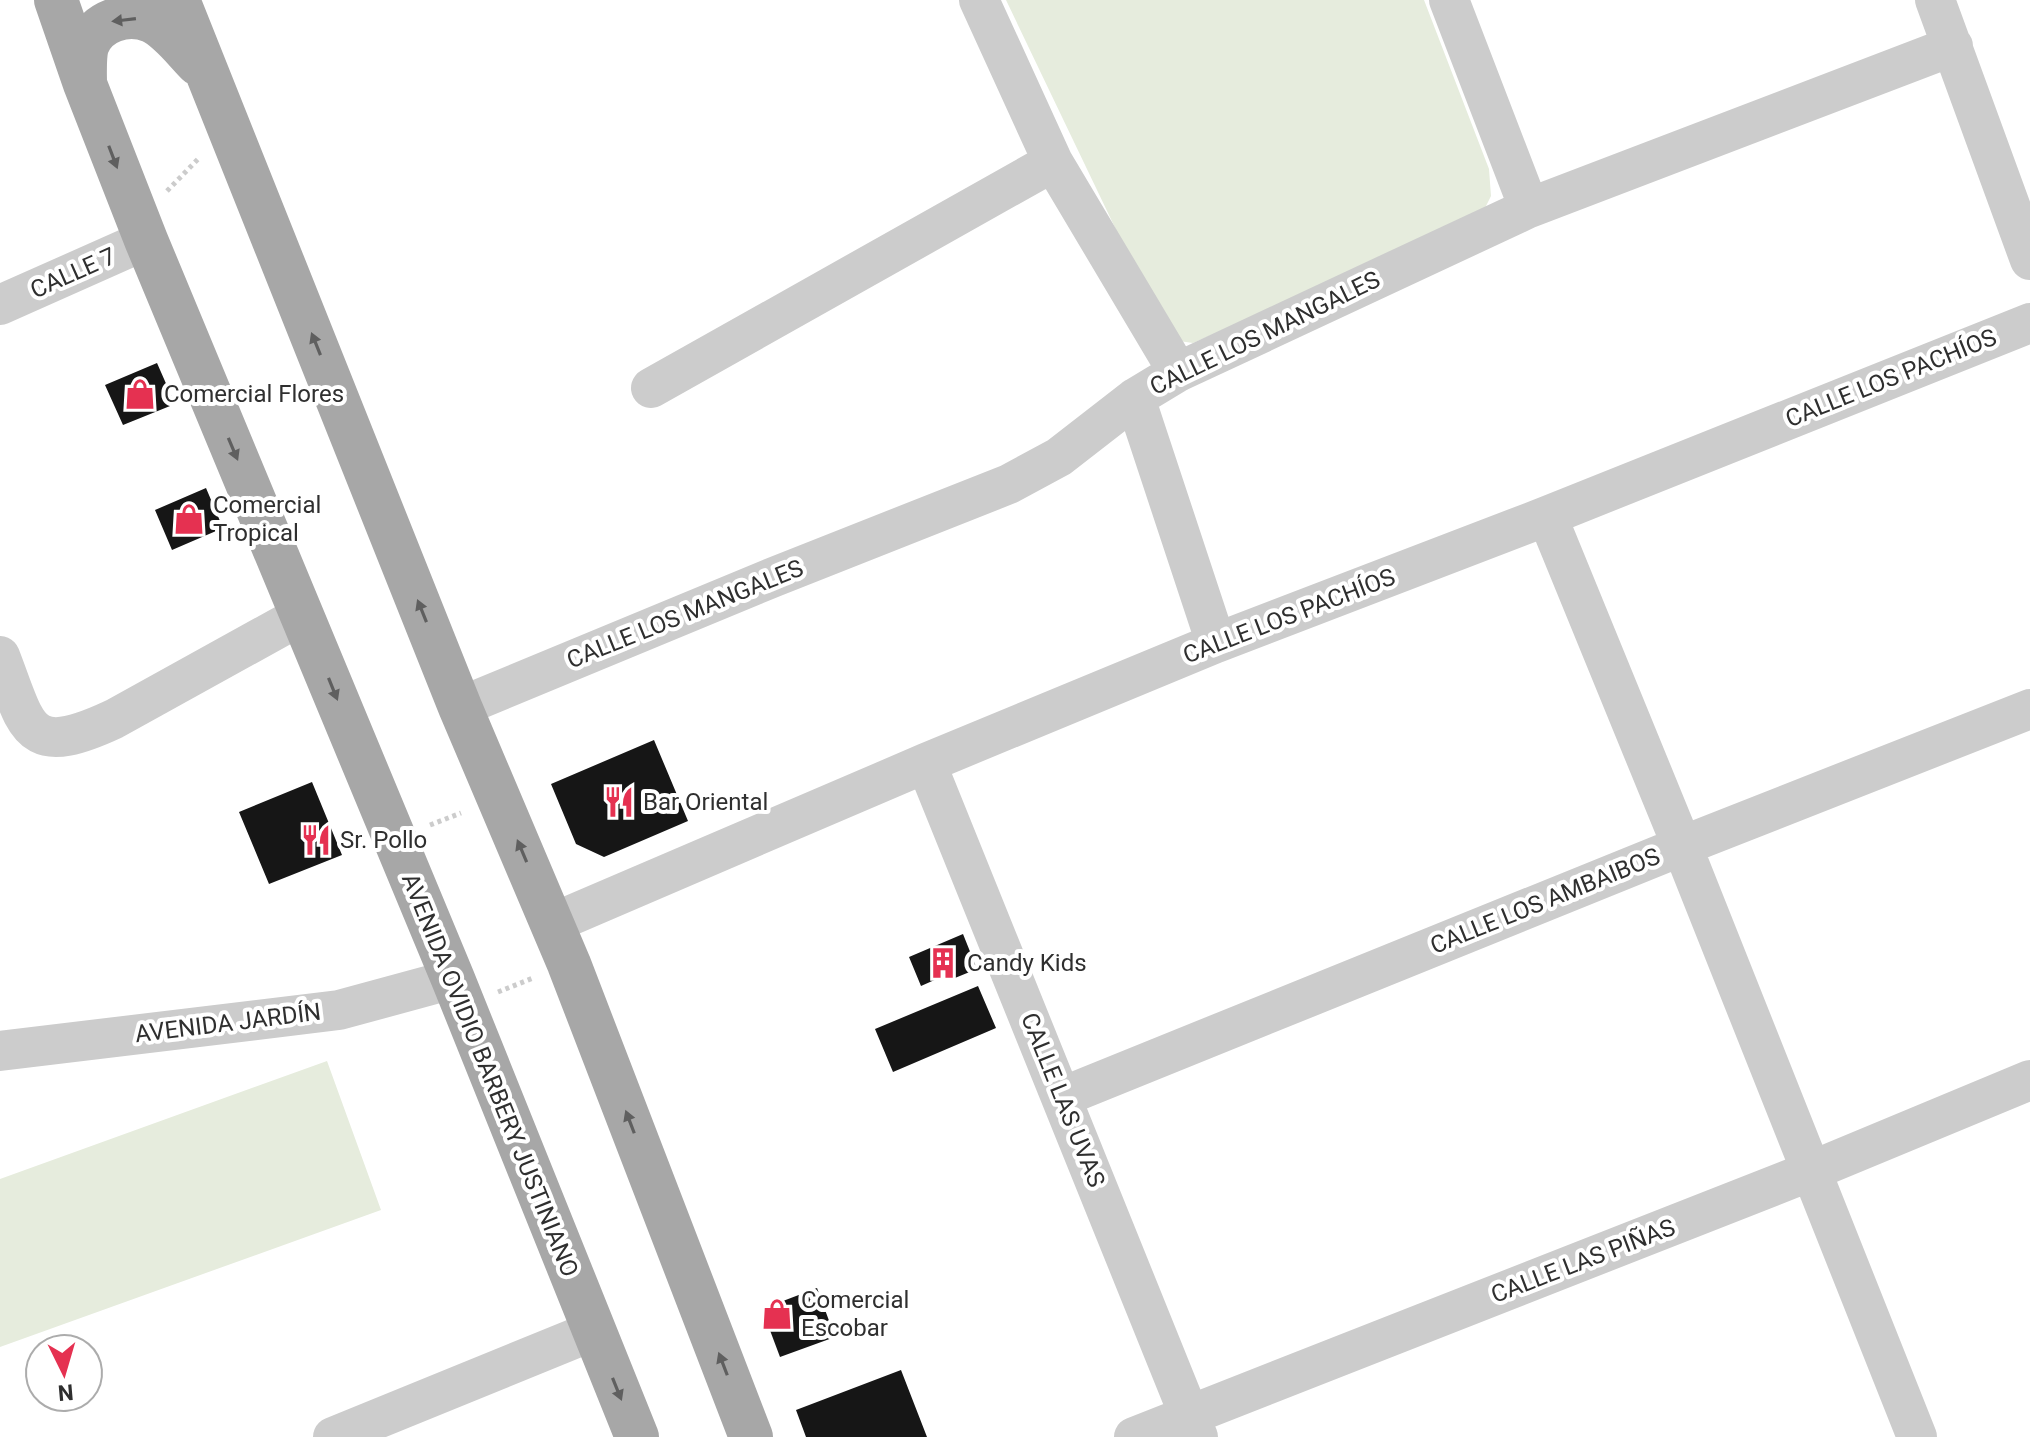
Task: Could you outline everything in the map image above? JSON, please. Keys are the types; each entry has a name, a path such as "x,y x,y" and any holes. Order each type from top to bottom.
{"main road":[{"name":"AVENIDA OVIDIO BARBERY JUSTINIANO","path":"56,0 142,230 458,992 637,1437"},
{"path":"178,0 460,707 553,923 751,1437"},
{"path":"85,84 87,46 101,25 125,17 151,21 171,36 208,74"}],"street":[{"path":"979,0 1053,162 1178,372"},
{"path":"1449,0 1529,208"},
{"path":"1935,0 2030,260"},
{"name":"CALLE LOS MANGALES","path":"460,707 1009,484 1059,457 1135,398 1178,372 1529,208 1953,46"},
{"path":"651,388 1053,162"},
{"name":"CALLE 7","path":"0,305 142,230"},
{"name":"CALLE LOS PACHÍOS","path":"553,923 1216,643 1547,516 2030,323"},
{"path":"1135,398 1216,643"},
{"path":"1547,516 1917,1437"},
{"path":"0,656 29,728 41,735 58,738 84,733 114,719 302,615"},
{"name":"CALLE LOS AMBAIBOS","path":"1062,1097 2030,709"},
{"name":"CALLE LAS UVAS","path":"926,763 1194,1426"},
{"name":"AVENIDA JARDÍN","path":"0,1051 339,1010 458,992"},
{"name":"CALLE LAS PIÑAS","path":"1134,1437 1194,1426 2030,1080"},
{"path":"333,1437 593,1331"}],"path":[{"path":"142,230 229,128"},
{"path":"394,839 499,798"},
{"path":"458,992 569,964"}],"green space":[{"path":"1006,0 1424,0 1489,169 1491,196 1480,218 1193,343 1179,341 1166,334"},
{"path":"327,1061 381,1210 39,1333 24,1333 24,1338 0,1347 0,1179"}],"building":[{"name":"Comercial Flores","path":"157,363 175,404 123,425 105,385"},
{"name":"Comercial Tropical","path":"206,488 223,528 172,550 155,510"},
{"name":"Bar Oriental","path":"654,740 688,821 604,857 576,844 551,784"},
{"path":"312,782 342,855 269,884 239,812"},
{"name":"Candy Kids","path":"963,934 977,969 950,980 948,974 921,986 909,957"},
{"path":"978,986 996,1028 893,1072 875,1029"},
{"path":"817,1288 835,1337 780,1357 762,1309"},
{"path":"901,1370 927,1437 806,1437 796,1410"}],"place":[{"name":"Comercial Flores","path":"140,394"},
{"name":"Comercial Tropical","path":"189,519"},
{"name":"Bar Oriental","path":"619,802"},
{"name":"Sr. Pollo","path":"316,840"},
{"name":"Candy Kids","path":"943,963"},
{"name":"Comercial Escobar","path":"777,1314"}]}
